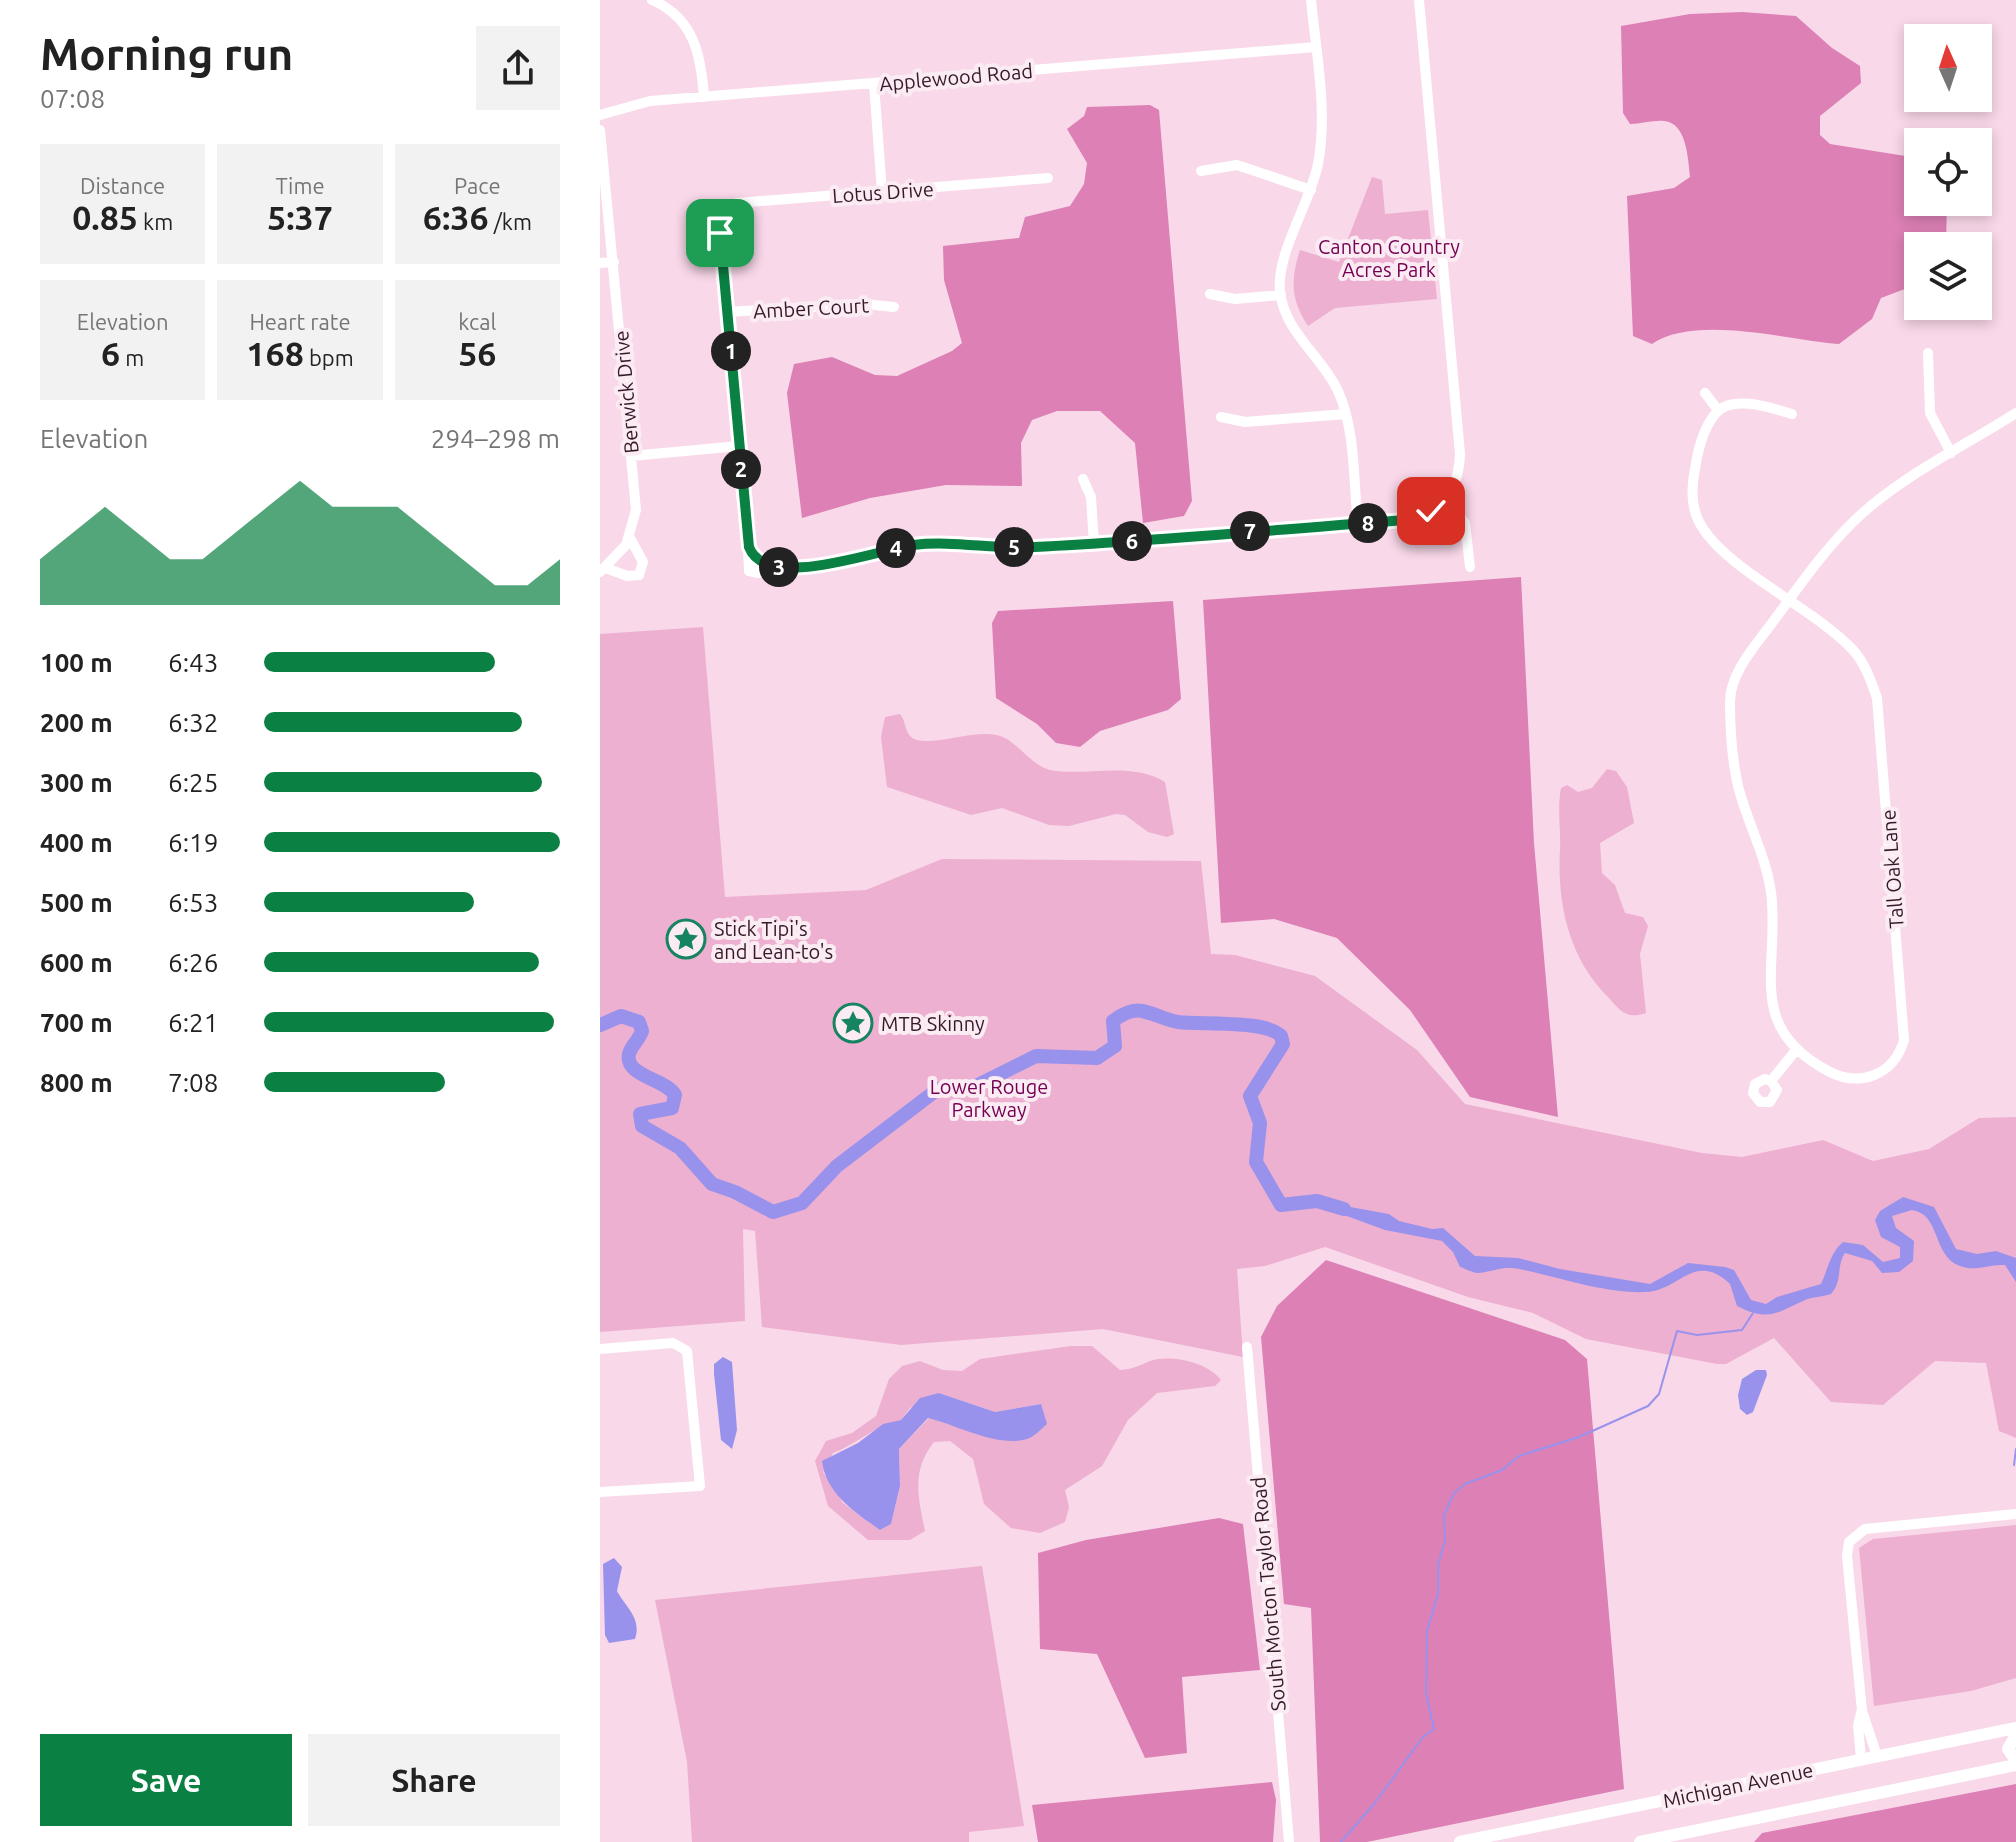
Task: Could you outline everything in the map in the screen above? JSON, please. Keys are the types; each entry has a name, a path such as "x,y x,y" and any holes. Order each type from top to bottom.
{"main road":[{"name":"Michigan Avenue","path":"1460,1842 2016,1728"},
{"path":"2016,1735 2008,1749 2016,1763"},
{"name":"Michigan Avenue","path":"1640,1842 2016,1763"}],"street":[{"path":"652,0 673,12 693,36 701,61 704,97"},
{"path":"1311,0 1321,135 1311,190 1283,264 1281,295 1290,323 1331,378 1346,414 1358,524"},
{"path":"727,312 749,571 758,573 774,568 833,563 892,549 932,544 1030,548 1416,518 1445,499 1457,478 1460,454 1419,0"},
{"name":"Applewood Road","path":"600,115 635,103 1315,47"},
{"path":"874,84 882,192"},
{"name":"Berwick Drive","path":"600,130 636,510 630,538 619,556 603,570"},
{"path":"1201,171 1237,165 1311,190"},
{"name":"Lotus Drive","path":"727,312 719,226 722,214 737,203 1048,178"},
{"path":"600,263 614,262"},
{"path":"1210,294 1235,299 1281,295"},
{"name":"Amber Court","path":"727,312 864,304 894,307"},
{"path":"1928,353 1930,413 1951,453"},
{"path":"1705,393 1718,410 1733,404 1747,404 1792,414"},
{"name":"Tall Oak Lane","path":"1718,410 1704,432 1692,485 1692,498 1701,526 1715,543 1853,650 1870,676 1877,698 1905,1030 1901,1050 1890,1067 1865,1078 1846,1078 1796,1050"},
{"path":"1771,1081 1796,1050 1778,1027 1772,1012 1769,990 1770,887 1761,847 1739,790 1730,697 1735,678 1790,599 1857,519 1951,453 2016,413"},
{"path":"1221,417 1257,422 1346,414"},
{"path":"631,456 739,446"},
{"path":"1083,479 1091,497 1094,544"},
{"path":"1445,499 1465,523 1470,567"},
{"path":"603,570 627,576 639,575 643,562 630,538"},
{"path":"749,547 757,560 774,568"},
{"path":"600,1349 673,1343 687,1351 700,1486 600,1492"},
{"name":"South Morton Taylor Road","path":"1247,1347 1289,1842"},
{"path":"1877,1756 1862,1711 1847,1556 1852,1537 1865,1529 2016,1514"},
{"path":"1861,1759 1858,1726 1862,1711"}],"green space":[{"name":"Canton Country Acres Park","path":"1372,177 1382,180 1385,214 1428,210 1437,299 1335,308 1308,326 1298,308 1294,290 1300,250 1339,262"},
{"name":"Lower Rouge Parkway","path":"703,627 725,897 866,890 942,859 1201,861 1211,954 1235,955 1315,976 1417,1050 1465,1104 1702,1153 1742,1157 1823,1140 1873,1161 1929,1149 1979,1118 2016,1117 2016,1438 1999,1431 1986,1363 1935,1361 1883,1405 1831,1402 1774,1338 1726,1364 1586,1339 1533,1313 1468,1297 1325,1247 1265,1266 1237,1269 1243,1357 1103,1329 901,1345 762,1327 755,1231 743,1229 745,1321 600,1332 600,634"},
{"path":"900,714 908,733 917,740 995,735 1005,738 1048,769 1069,772 1126,771 1153,776 1165,782 1174,834 1167,837 1148,832 1125,815 1116,814 1069,826 1049,825 1002,808 971,815 887,787 881,737 885,717"},
{"path":"1607,769 1616,771 1627,787 1634,823 1600,843 1602,873 1615,885 1625,913 1643,917 1648,926 1640,954 1646,1013 1639,1015 1619,1009 1593,980 1574,946 1563,908 1561,788 1567,785 1578,792 1592,788"},
{"path":"1071,1346 1092,1346 1120,1370 1168,1358 1198,1364 1221,1380 1215,1386 1157,1393 1128,1420 1102,1466 1065,1490 1069,1507 1065,1522 1040,1533 1011,1528 984,1504 973,1459 950,1441 934,1442 919,1474 925,1531 910,1540 868,1540 828,1506 815,1461 826,1441 852,1433 876,1416 889,1379 902,1366 920,1361 943,1370 962,1371 980,1359","holes":["939,1393 995,1412 1041,1404 991,1437 929,1418 899,1449 900,1486 891,1524 880,1530 843,1503 823,1472 833,1453 883,1426 901,1420 910,1408"]},
{"path":"2016,1525 2016,1678 1971,1691 1874,1706 1859,1548 1873,1539"},
{"path":"982,1566 1024,1826 969,1832 969,1842 692,1842 687,1762 655,1600"}],"shaded area":[{"path":"1742,12 1796,16 1832,48 1860,66 1861,83 1820,116 1820,135 1830,144 1904,156 1904,216 1947,216 1946,232 1904,232 1904,289 1881,298 1872,319 1839,344 1717,330 1670,335 1652,344 1633,336 1627,196 1674,188 1690,177 1685,143 1672,123 1630,124 1623,113 1621,26 1690,14"},
{"path":"1150,105 1159,110 1192,501 1184,516 1143,523 1135,443 1100,411 1057,411 1032,420 1021,443 1022,486 946,485 870,498 802,518 787,393 794,364 832,357 875,375 897,376 952,351 962,343 944,280 943,246 1019,238 1025,217 1070,206 1084,184 1087,163 1067,129 1084,116 1087,107"},
{"path":"1521,577 1534,843 1558,1117 1470,1097 1410,1010 1337,938 1274,919 1221,923 1203,600"},
{"path":"1173,601 1181,699 1168,710 1100,731 1080,747 1056,743 1037,724 996,698 992,623 998,611"},
{"path":"1903,1197 1934,1207 1956,1249 1977,1254 1996,1251 2016,1258 2016,1282 2005,1265 1971,1268 1951,1261 1928,1219 1912,1210 1892,1216 1896,1228 1914,1241 1913,1261 1899,1272 1882,1273 1872,1261 1845,1253 1837,1284 1831,1294 1765,1315 1737,1306 1730,1284 1707,1271 1688,1275 1659,1290 1647,1292 1599,1288 1513,1268 1475,1273 1460,1267 1453,1252 1442,1241 1385,1230 1344,1215 1328,1203 1389,1214 1399,1221 1432,1229 1443,1228 1475,1256 1518,1258 1560,1269 1650,1284 1688,1263 1725,1267 1734,1270 1751,1300 1766,1304 1777,1297 1821,1284 1832,1256 1843,1242 1863,1245 1883,1262 1900,1258 1900,1247 1881,1237 1875,1220 1880,1211"},
{"path":"1326,1260 1565,1340 1587,1359 1624,1789 1367,1842 1320,1842 1311,1608 1284,1604 1261,1337 1277,1306"},
{"path":"723,1357 732,1362 737,1430 732,1449 721,1440 714,1374 714,1364"},
{"path":"1756,1370 1766,1370 1767,1375 1753,1412 1747,1415 1740,1409 1738,1395 1742,1379"},
{"path":"939,1393 995,1412 1041,1404 1047,1424 1035,1435 1016,1441 991,1438 928,1418 899,1449 900,1486 891,1524 880,1530 836,1493 829,1483 822,1461 858,1443 883,1424 901,1420 920,1398"},
{"path":"1219,1518 1243,1524 1260,1670 1182,1677 1187,1753 1145,1758 1097,1654 1040,1649 1038,1553 1086,1540"},
{"path":"614,1558 622,1567 617,1591 635,1619 637,1632 635,1639 609,1643 605,1635 603,1564"},
{"path":"1272,1782 1276,1800 1273,1842 1038,1842 1032,1805"},
{"path":"2016,1784 2016,1842 1754,1842 1762,1833"}],"waterway":[{"path":"600,1025 621,1016 639,1022 642,1031 630,1051 629,1061 639,1072 675,1095 672,1108 640,1114 642,1126 680,1148 712,1184 773,1212 802,1203 837,1166 938,1089 976,1086 1036,1056 1097,1058 1115,1046 1113,1021 1127,1013 1142,1011 1178,1022 1262,1027 1281,1036 1283,1044 1250,1096 1260,1123 1256,1162 1281,1205 1317,1201 1344,1209"},
{"path":"1341,1842 1374,1804 1423,1737 1434,1729 1426,1693 1427,1631 1438,1594 1438,1565 1445,1541 1444,1515 1454,1493 1465,1484 1502,1470 1519,1456 1579,1437 1648,1406 1659,1394 1677,1331 1697,1335 1742,1330 1753,1313"},
{"path":"2014,1465 2016,1449"}],"place":[{"name":"Stick Tipi's and Lean-to's","path":"686,939"},
{"name":"MTB Skinny","path":"853,1023"}],"route":[{"path":"720,233 749,547 754,558 765,566 833,563 892,549 932,544 974,543 1030,548 1406,520 1431,511"}]}
